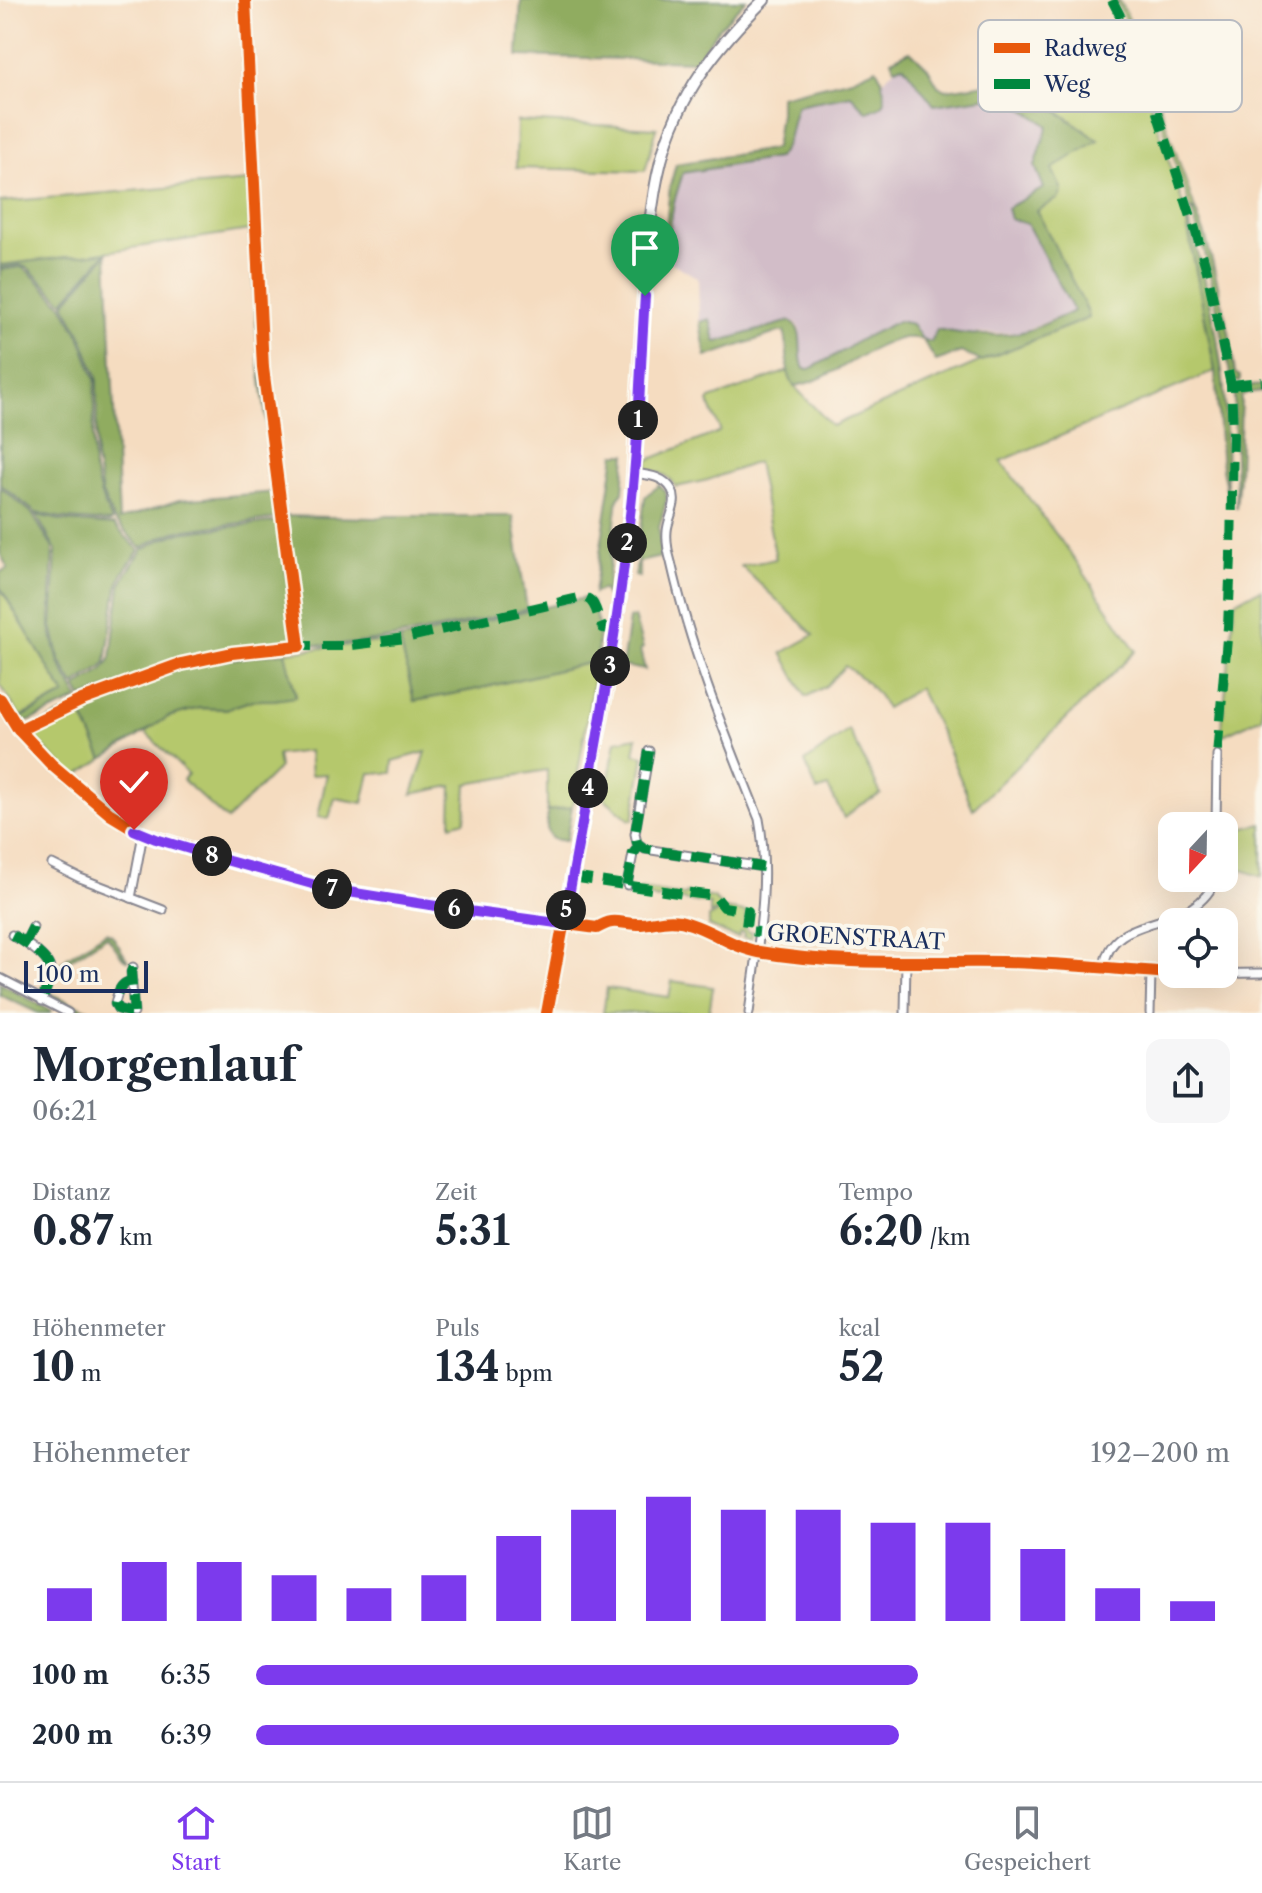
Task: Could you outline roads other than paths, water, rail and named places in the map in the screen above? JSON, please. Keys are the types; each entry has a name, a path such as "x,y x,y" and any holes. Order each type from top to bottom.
{"street":[{"path":"547,1013 613,646 630,522 647,249 661,160 680,109 698,76 730,35 764,0"},
{"path":"634,473 665,481 674,494 667,532 670,558 710,696 759,819 763,895 749,1013"},
{"name":"GROENSTRAAT","path":"0,699 19,730 38,752 110,814 143,834 330,889 597,928 609,921 639,924 662,919 680,921 756,952 814,959 1002,962 1158,972"},
{"path":"649,751 635,834 639,846 763,867"},
{"path":"1216,812 1217,755"},
{"path":"131,898 143,834"},
{"path":"627,885 633,854 639,846"},
{"path":"52,864 163,910"},
{"path":"1104,968 1108,952 1119,937 1193,908 1209,892"},
{"path":"26,941 33,927"},
{"path":"12,935 26,941 50,967 42,1001"},
{"path":"905,1013 906,962"},
{"path":"132,981 121,986 115,1004 116,1008 133,1013 133,967"},
{"path":"1150,1013 1151,972"},
{"path":"1238,974 1262,973"},
{"path":"0,978 65,1012"}]}
